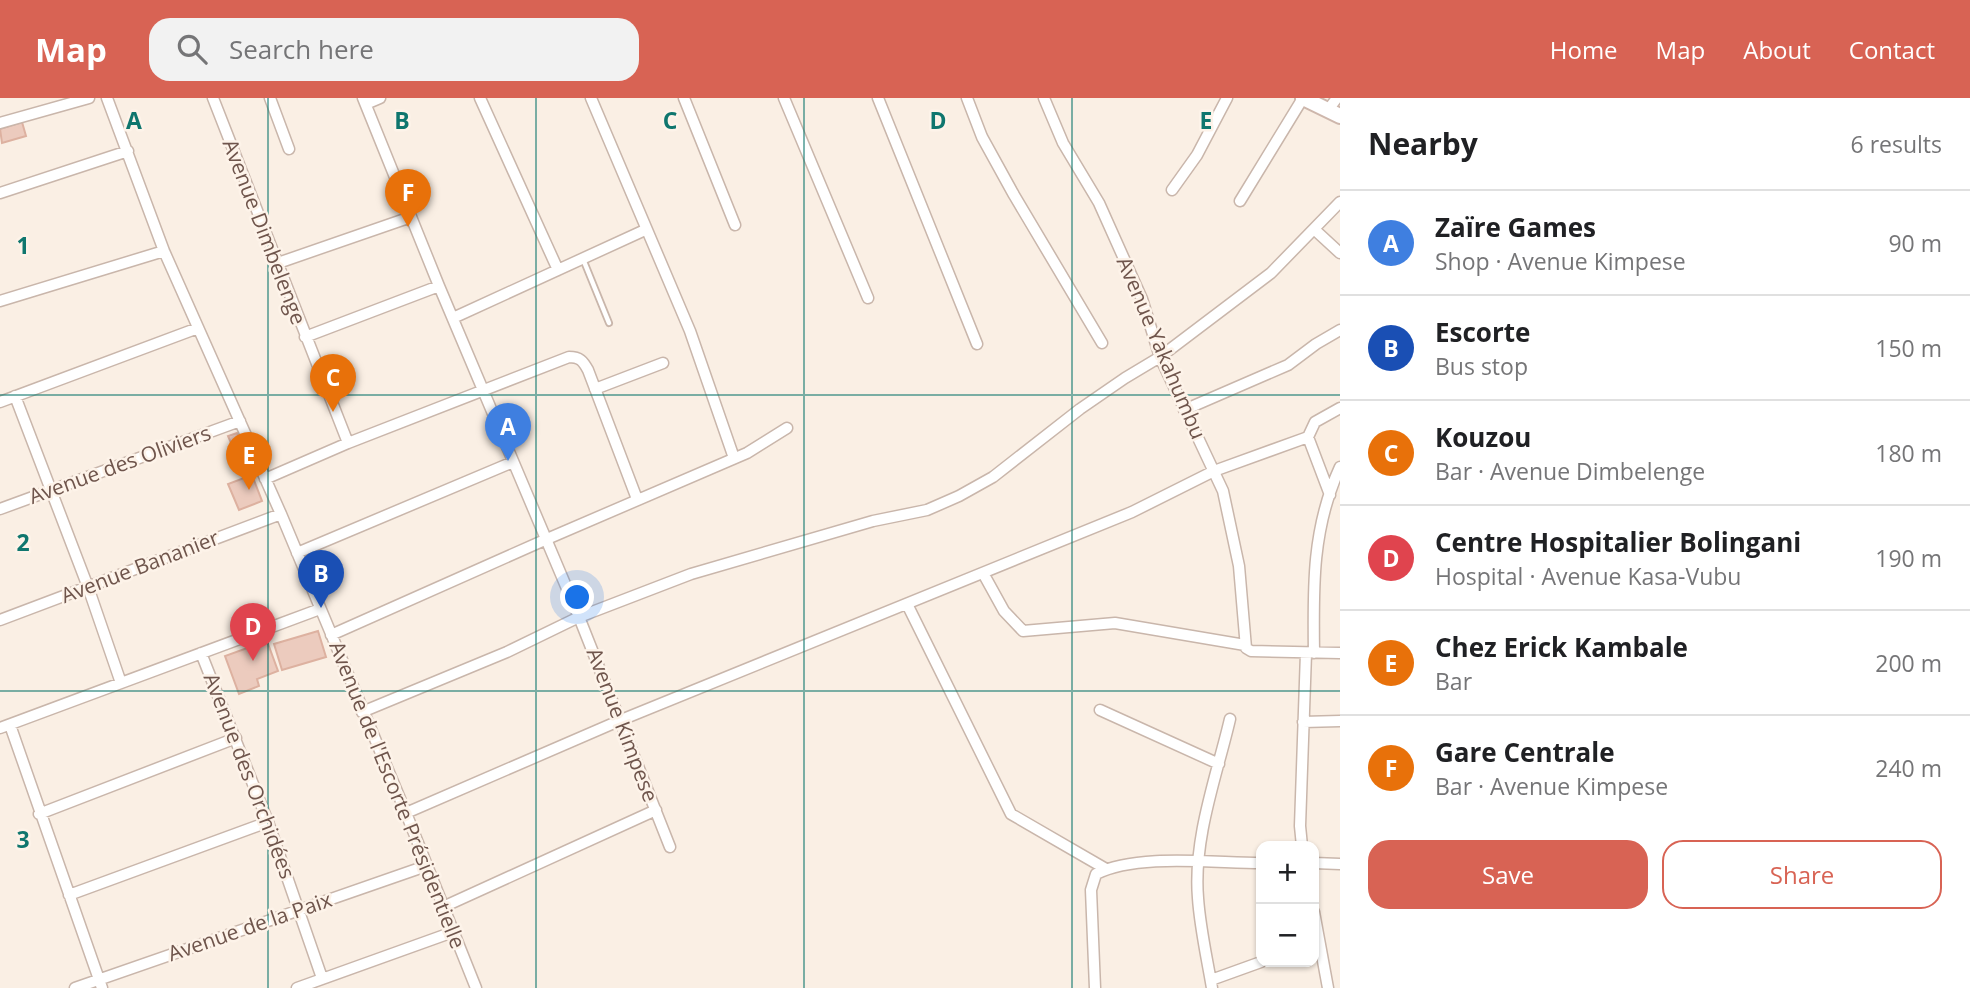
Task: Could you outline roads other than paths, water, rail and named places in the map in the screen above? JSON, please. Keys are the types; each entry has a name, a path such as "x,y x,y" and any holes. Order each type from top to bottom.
{"main road":[{"path":"1303,98 1334,113"}],"street":[{"path":"0,123 89,98"},
{"name":"Avenue de l'Escorte Présidentielle","path":"107,98 164,251 281,514 476,988"},
{"name":"Avenue Dimbelenge","path":"213,98 348,443"},
{"path":"270,98 289,149"},
{"path":"364,101 380,98"},
{"path":"480,98 558,270"},
{"path":"591,98 690,331 734,458"},
{"path":"684,98 735,225"},
{"path":"784,98 868,298"},
{"path":"878,98 977,344"},
{"path":"967,98 982,137 1007,184 1102,343"},
{"name":"Avenue Yakahumbu","path":"1044,98 1063,143 1099,203 1142,299 1160,357 1223,491 1239,566 1246,648"},
{"path":"1172,190 1197,155 1227,98"},
{"path":"1240,201 1303,98"},
{"path":"1334,113 1337,98"},
{"name":"Avenue Kimpese","path":"364,101 579,617 670,847"},
{"path":"0,193 128,151"},
{"path":"362,712 506,652 579,617 691,574 873,521 927,510 959,496 993,477 1080,410 1160,357 1271,272 1340,202"},
{"path":"278,263 411,217"},
{"path":"453,317 645,230"},
{"path":"1315,230 1340,253"},
{"path":"0,301 164,251"},
{"path":"305,337 439,286"},
{"path":"0,402 198,328"},
{"path":"1184,410 1288,365 1340,330"},
{"path":"265,480 483,388 569,357 577,357 583,361 637,499"},
{"path":"595,390 663,363"},
{"path":"15,396 88,587 121,684"},
{"path":"406,813 621,720 1132,512 1213,471 1308,437 1315,422 1340,408"},
{"name":"Avenue des Oliviers","path":"0,509 240,421"},
{"path":"331,635 747,453 787,428"},
{"path":"1308,437 1330,495"},
{"path":"297,553 513,462"},
{"path":"1302,841 1303,722 1310,653 1314,559 1340,467"},
{"name":"Avenue Bananier","path":"0,620 281,514"},
{"path":"983,573 1004,611 1023,631 1115,623 1246,648 1340,653"},
{"path":"908,604 1011,814 1106,869"},
{"path":"100,984 5,727 320,609"},
{"name":"Avenue des Orchidées","path":"201,653 268,822 322,978"},
{"path":"1100,710 1219,764"},
{"path":"1230,719 1207,813 1199,863 1198,896 1211,984 1256,964"},
{"path":"1303,722 1340,721"},
{"path":"39,814 236,738"},
{"path":"443,907 656,810"},
{"path":"69,895 268,822"},
{"path":"1095,988 1091,890 1096,874 1106,869 1143,861 1256,863"},
{"path":"1319,863 1340,864"},
{"name":"Avenue de la Paix","path":"75,988 100,984 299,909 426,866"},
{"path":"297,988 453,932"},
{"path":"1319,950 1328,988"}],"lane":[{"path":"583,259 609,323"}],"place":[{"name":"Gare Centrale","path":"408,227"},
{"name":"Kouzou","path":"333,412"},
{"name":"Zaïre Games","path":"508,461"},
{"name":"Chez Erick Kambale","path":"249,490"},
{"name":"Escorte","path":"321,608"},
{"name":"Centre Hospitalier Bolingani","path":"253,661"}]}
